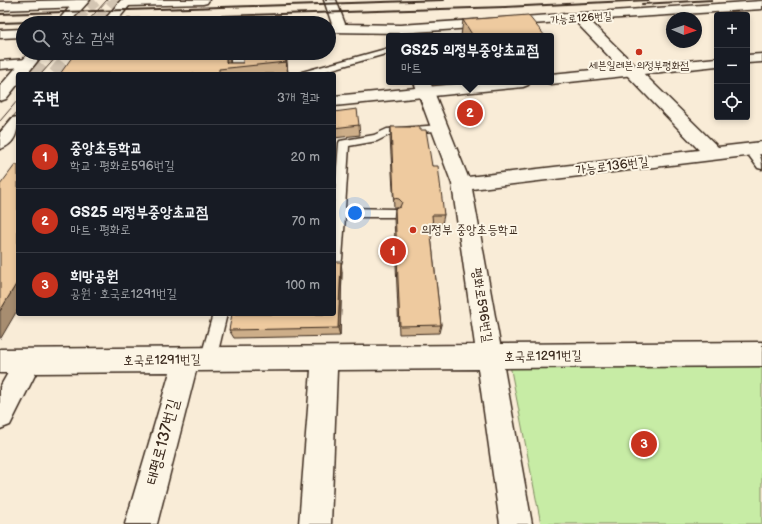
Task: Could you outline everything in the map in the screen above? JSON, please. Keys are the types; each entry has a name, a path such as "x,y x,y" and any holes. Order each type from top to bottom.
{"street":[{"path":"114,16 128,1 203,0"},
{"path":"330,0 338,20 336,24"},
{"path":"0,6 82,2"},
{"path":"69,16 82,2"},
{"name":"가능로126번길","path":"336,28 402,32 762,5"},
{"path":"579,18 714,154"},
{"path":"0,34 16,33"},
{"path":"750,59 762,58"},
{"path":"238,60 238,72"},
{"path":"554,79 714,62"},
{"path":"0,66 16,73"},
{"path":"0,97 16,81"},
{"path":"0,109 16,84"},
{"path":"336,101 424,87 464,85"},
{"name":"평화로596번길","path":"424,87 462,184 516,524"},
{"name":"가능로136번길","path":"462,184 756,149"},
{"name":"호국로1291번길","path":"0,361 762,354"},
{"path":"315,524 325,358"},
{"name":"태평로137번길","path":"141,524 197,360"},
{"path":"0,415 28,361"}],"lane":[{"path":"312,72 386,51"},
{"path":"336,260 339,212 339,143 377,138 387,132 440,128"},
{"path":"756,149 762,165"},
{"path":"339,212 394,213"},
{"path":"197,360 219,316"}],"green space":[{"path":"762,363 762,524 541,524 510,365"}],"building":[{"path":"528,15 543,33 471,33 463,20"},
{"path":"70,60 226,60 227,63 243,63 243,60 286,60 286,62 219,69 219,72 61,72"},
{"path":"357,109 359,125 336,128 336,112"},
{"name":"의정부 중앙초등학교","path":"391,127 420,127 420,130 426,130 432,166 438,166 444,215 432,215 433,227 430,227 441,325 400,326 395,209 400,207 402,202 399,199 394,198"},
{"path":"16,165 16,284 0,311 0,185"},
{"path":"336,262 341,262 338,328 229,330 232,316 336,316"}],"tunnel":[{"path":"79,16 83,10 95,0"},
{"path":"103,16 118,0"},
{"path":"34,72 45,60"},
{"path":"57,72 66,60"}],"tram line":[{"path":"92,16 107,0"},
{"path":"43,72 54,60"},
{"path":"0,121 16,102"},
{"path":"0,132 16,113"}],"railway":[{"path":"0,14 444,0"},
{"path":"221,16 505,7 649,0"},
{"path":"642,4 712,0"},
{"path":"0,23 16,22"}],"place":[{"name":"세븐일레븐 의정부평화점","path":"639,52"},
{"name":"GS25 의정부중앙초교점","path":"470,113"},
{"name":"의정부 중앙초등학교","path":"413,230"},
{"name":"중앙초등학교","path":"393,251"},
{"name":"희망공원","path":"644,444"}]}
